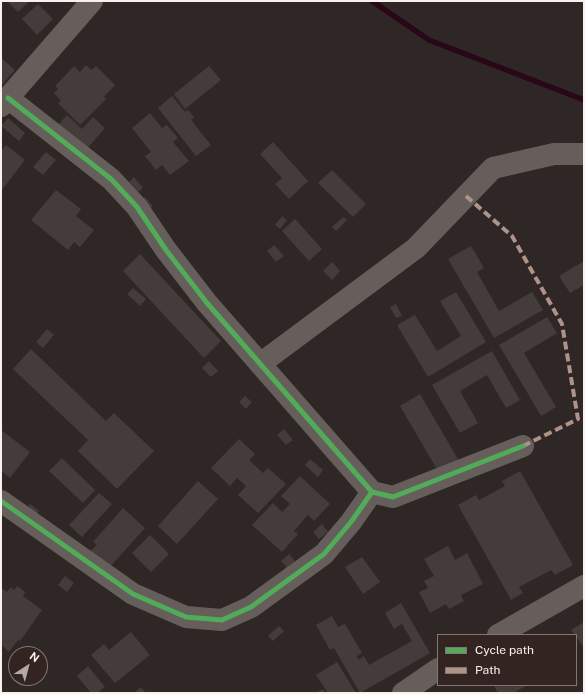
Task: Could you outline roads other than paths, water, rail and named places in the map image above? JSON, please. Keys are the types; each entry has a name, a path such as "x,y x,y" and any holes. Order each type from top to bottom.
{"street":[{"path":"92,1 4,102 111,179 137,207 166,250 207,303 372,492 393,497 523,446"},
{"path":"260,364 416,248 493,168 554,154 584,154"},
{"path":"1,501 133,594 186,617 222,620 251,607 324,554 351,522 372,492"},
{"path":"500,634 584,586"},
{"path":"403,693 437,670"}],"waterway":[{"path":"372,1 429,40 584,100"}]}
